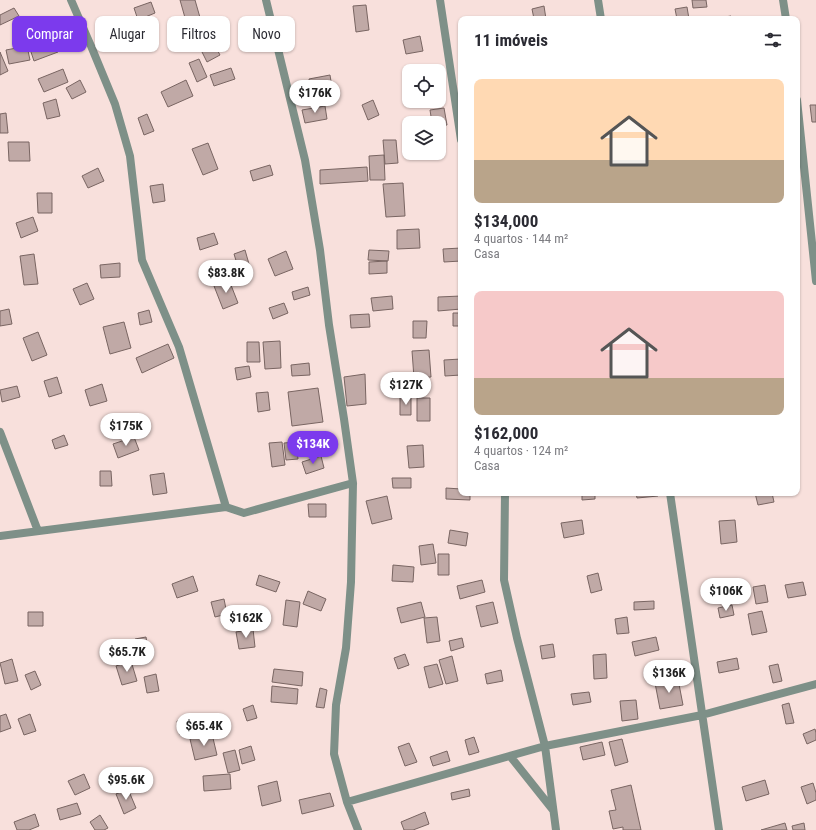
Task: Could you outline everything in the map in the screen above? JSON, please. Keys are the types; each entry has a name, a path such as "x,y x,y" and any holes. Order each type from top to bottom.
{"street":[{"path":"71,0 115,104 130,156 142,260 178,347 226,507"},
{"path":"266,0 305,160 320,250 329,325 353,483 351,582 346,648 336,705 334,754 347,802 358,830"},
{"path":"440,0 458,120"},
{"path":"598,0 601,16"},
{"path":"783,0 786,16"},
{"path":"800,129 816,281"},
{"path":"0,432 38,532"},
{"path":"0,536 226,507 244,513 353,483"},
{"path":"504,496 504,580 516,638 545,746 556,830"},
{"path":"670,496 719,830"},
{"path":"347,802 545,746 702,715 816,684"},
{"path":"510,756 553,810"}],"building":[{"path":"180,0 195,0 200,16 184,16"},
{"path":"692,0 706,0 707,7 693,8"},
{"path":"151,2 155,13 148,16 137,16 134,8"},
{"path":"366,5 369,30 356,32 353,6"},
{"path":"544,6 546,16 533,16 532,9"},
{"path":"687,7 688,16 676,16 675,9"},
{"path":"14,8 19,16 12,16 12,19 0,25 0,15"},
{"path":"420,36 423,51 406,54 403,40"},
{"path":"12,49 12,52 28,52 30,60 9,64 6,50"},
{"path":"0,52 8,71 0,75"},
{"path":"31,52 58,52 34,61"},
{"path":"202,52 218,52 220,55 207,62"},
{"path":"199,59 207,77 197,82 189,63"},
{"path":"231,68 235,79 214,86 210,75"},
{"path":"63,69 68,82 44,92 38,79"},
{"path":"330,75 334,100 312,103 309,79"},
{"path":"80,80 86,92 72,99 66,88"},
{"path":"186,80 193,96 168,107 161,92"},
{"path":"56,99 60,116 47,119 43,103"},
{"path":"373,100 379,115 368,120 362,105"},
{"path":"810,105 816,105 816,122 812,122"},
{"path":"325,106 327,119 305,123 302,110"},
{"path":"444,108 445,116 431,116 430,110"},
{"path":"6,113 8,133 0,133 0,114"},
{"path":"147,114 154,131 144,135 138,118"},
{"path":"383,140 396,140 398,163 385,164"},
{"path":"8,142 29,142 30,161 9,161"},
{"path":"208,143 218,169 203,175 192,149"},
{"path":"384,155 385,180 370,180 369,156"},
{"path":"270,165 273,175 253,181 250,171"},
{"path":"367,167 368,181 320,184 320,170"},
{"path":"98,168 104,181 88,188 82,176"},
{"path":"403,183 405,216 386,217 383,184"},
{"path":"163,184 165,201 153,203 150,186"},
{"path":"37,193 52,193 52,213 38,213"},
{"path":"33,217 38,231 21,238 16,223"},
{"path":"419,229 420,248 397,249 397,230"},
{"path":"214,233 218,244 200,250 197,238"},
{"path":"458,248 458,261 444,262 443,249"},
{"path":"245,250 249,264 238,267 234,254"},
{"path":"369,250 389,251 388,261 368,260"},
{"path":"286,251 293,269 275,276 268,259"},
{"path":"34,254 38,284 24,285 20,256"},
{"path":"387,261 387,273 369,274 369,262"},
{"path":"120,263 120,277 101,278 100,265"},
{"path":"221,267 225,277 211,282 207,272"},
{"path":"229,280 238,303 223,309 214,286"},
{"path":"87,283 94,299 80,305 73,289"},
{"path":"308,287 310,295 294,300 292,292"},
{"path":"392,296 393,309 373,311 371,298"},
{"path":"458,296 458,309 438,311 438,297"},
{"path":"284,303 288,313 273,319 269,308"},
{"path":"9,309 12,324 0,326 0,311"},
{"path":"149,310 152,322 140,325 138,313"},
{"path":"453,313 458,313 458,326 453,326"},
{"path":"369,314 370,327 351,328 350,315"},
{"path":"413,321 427,321 426,338 413,338"},
{"path":"124,322 131,348 110,354 103,327"},
{"path":"38,332 47,355 32,361 23,338"},
{"path":"280,341 281,368 265,369 263,342"},
{"path":"247,342 259,342 260,362 247,362"},
{"path":"168,344 174,358 142,373 136,358"},
{"path":"429,350 431,377 414,378 412,351"},
{"path":"458,359 458,375 445,376 444,360"},
{"path":"309,363 310,375 292,376 291,365"},
{"path":"249,366 251,377 237,380 235,368"},
{"path":"365,374 366,404 347,406 344,377"},
{"path":"57,377 62,393 49,397 44,381"},
{"path":"102,384 107,401 90,406 85,390"},
{"path":"17,386 20,397 2,402 0,390"},
{"path":"318,388 323,422 292,426 288,392"},
{"path":"268,392 270,410 258,412 256,393"},
{"path":"400,396 411,396 411,415 400,415"},
{"path":"417,398 430,398 430,421 417,421"},
{"path":"64,435 68,445 55,449 52,440"},
{"path":"134,437 139,450 118,458 113,444"},
{"path":"282,442 285,465 272,467 269,443"},
{"path":"296,442 298,459 286,460 284,443"},
{"path":"423,445 424,467 409,468 407,446"},
{"path":"321,456 324,468 306,474 302,462"},
{"path":"100,471 111,471 112,486 100,486"},
{"path":"164,473 167,493 153,495 150,475"},
{"path":"392,478 411,478 411,488 393,488"},
{"path":"446,488 458,489 458,496 470,496 470,500 446,499"},
{"path":"387,496 392,519 372,524 366,501"},
{"path":"582,496 595,496 595,499 582,500"},
{"path":"637,496 658,496 637,498"},
{"path":"756,496 773,496 774,502 758,505"},
{"path":"308,504 326,504 326,517 309,517"},
{"path":"582,520 584,534 564,538 561,523"},
{"path":"735,520 737,542 721,544 719,521"},
{"path":"450,530 468,533 466,546 448,543"},
{"path":"433,544 436,563 421,565 419,546"},
{"path":"438,554 449,554 449,575 438,575"},
{"path":"393,565 414,567 413,582 392,581"},
{"path":"598,573 602,590 591,593 587,576"},
{"path":"259,575 280,582 276,592 256,585"},
{"path":"193,576 198,591 177,598 172,584"},
{"path":"482,580 485,592 460,599 457,586"},
{"path":"803,582 806,595 788,598 785,585"},
{"path":"765,585 768,602 756,604 753,587"},
{"path":"308,591 326,599 321,611 303,604"},
{"path":"224,599 227,614 215,617 211,602"},
{"path":"286,600 300,602 297,627 283,625"},
{"path":"654,601 654,609 634,610 634,602"},
{"path":"421,602 425,617 401,623 397,608"},
{"path":"493,602 498,623 481,627 476,606"},
{"path":"732,605 734,615 720,618 718,608"},
{"path":"762,611 767,632 752,635 748,614"},
{"path":"28,612 43,612 43,626 28,626"},
{"path":"437,617 440,641 427,643 424,618"},
{"path":"627,617 629,633 617,634 615,619"},
{"path":"253,629 255,647 239,649 236,632"},
{"path":"146,637 148,650 137,652 135,639"},
{"path":"656,637 659,650 635,656 632,642"},
{"path":"462,638 464,647 451,651 449,641"},
{"path":"553,644 555,657 542,659 540,646"},
{"path":"405,654 409,665 398,669 394,658"},
{"path":"606,654 607,678 594,679 593,655"},
{"path":"452,656 458,681 446,684 439,660"},
{"path":"737,658 739,669 719,673 717,662"},
{"path":"12,659 18,681 5,684 0,663"},
{"path":"131,661 137,681 122,685 116,666"},
{"path":"437,664 443,684 429,688 424,667"},
{"path":"778,664 782,681 773,683 769,666"},
{"path":"274,669 303,672 302,686 272,682"},
{"path":"501,670 503,681 487,684 485,674"},
{"path":"35,671 41,685 31,690 25,675"},
{"path":"156,674 159,691 147,693 144,677"},
{"path":"678,679 683,705 660,709 655,683"},
{"path":"272,686 298,689 297,704 271,702"},
{"path":"320,688 327,690 324,708 316,707"},
{"path":"589,692 591,702 573,705 571,694"},
{"path":"636,700 638,719 622,721 620,701"},
{"path":"789,703 794,723 786,724 782,705"},
{"path":"253,705 257,718 247,721 243,709"},
{"path":"6,714 11,728 0,732 0,716"},
{"path":"30,714 36,731 24,735 18,719"},
{"path":"210,714 213,728 180,735 177,721"},
{"path":"815,729 816,740 807,744 803,734"},
{"path":"212,734 217,755 195,760 190,739"},
{"path":"474,737 479,752 469,755 465,740"},
{"path":"622,739 628,762 615,766 609,742"},
{"path":"602,742 605,755 583,760 580,747"},
{"path":"409,743 417,762 405,766 398,747"},
{"path":"251,746 255,760 242,764 239,750"},
{"path":"235,750 240,770 228,773 223,753"},
{"path":"447,751 450,761 433,766 430,757"},
{"path":"84,774 90,788 75,795 68,781"},
{"path":"230,774 231,789 204,791 203,776"},
{"path":"765,780 769,794 746,801 742,787"},
{"path":"277,781 281,801 262,806 258,786"},
{"path":"813,783 816,793 816,800 807,804 801,787"},
{"path":"631,785 641,830 623,830 623,827 613,829 609,811 616,810 611,790"},
{"path":"128,789 136,808 124,814 116,794"},
{"path":"469,789 470,796 452,800 451,793"},
{"path":"330,793 334,806 302,814 299,800"},
{"path":"77,803 81,814 60,820 57,809"},
{"path":"425,812 429,824 413,830 404,830 401,822"},
{"path":"35,814 39,826 29,830 17,830 14,822"},
{"path":"100,815 108,828 104,830 95,830 90,822"},
{"path":"785,823 787,830 761,830"},
{"path":"804,823 805,830 793,830 792,826"}]}
